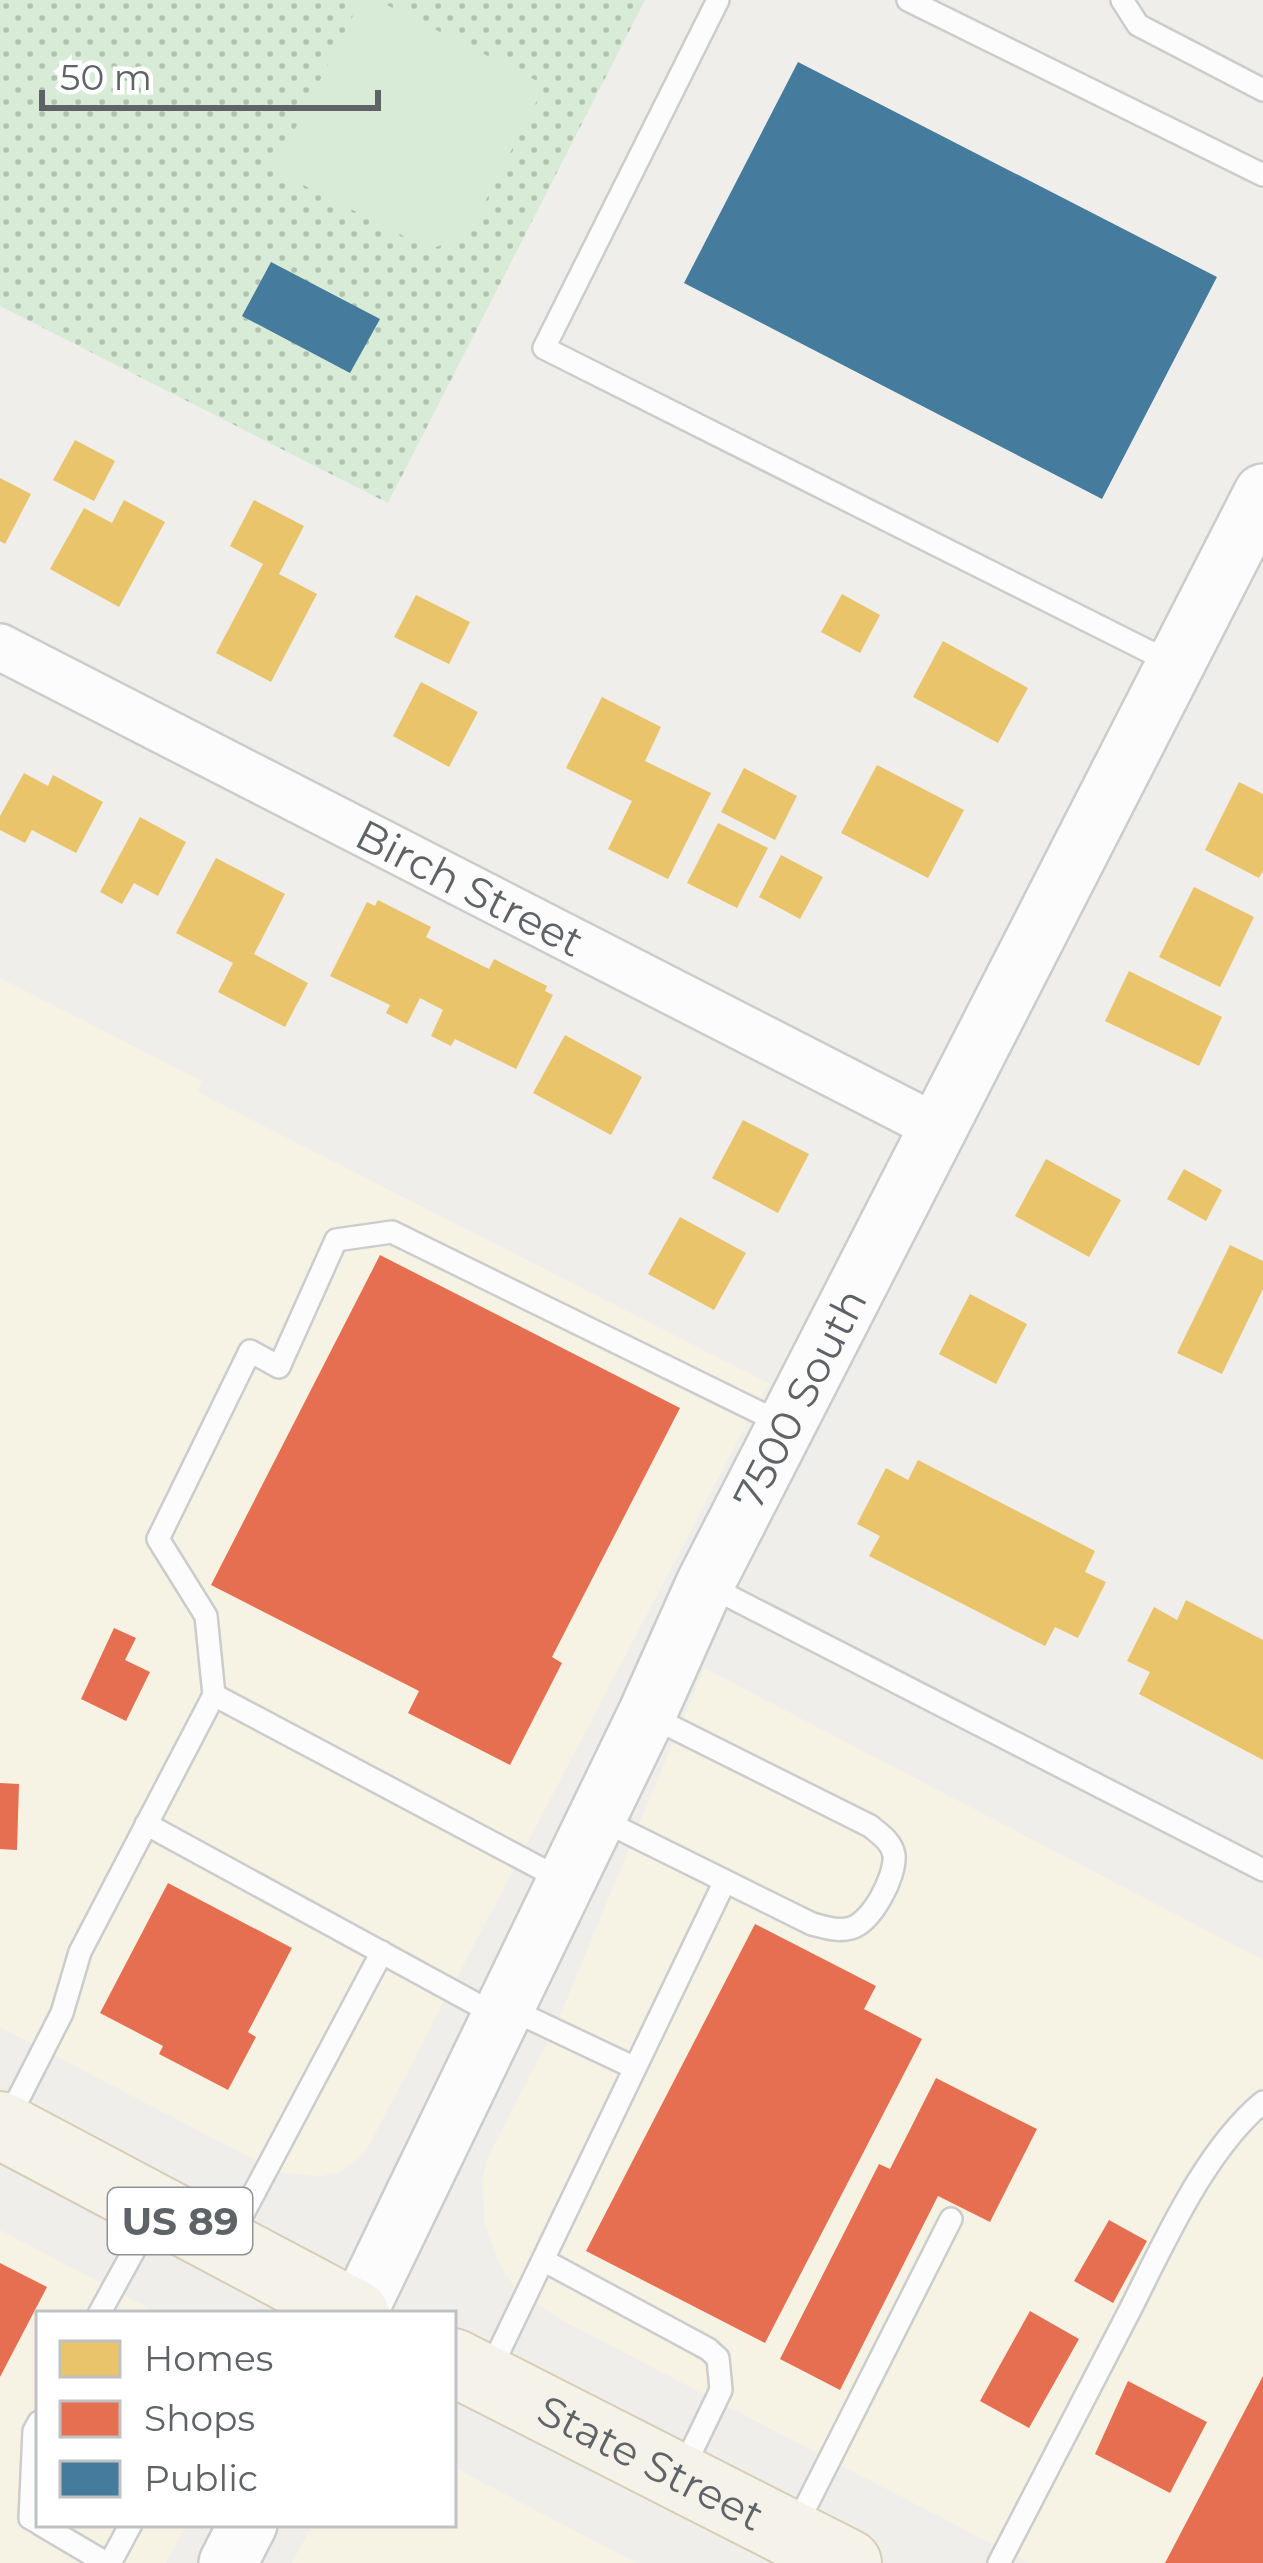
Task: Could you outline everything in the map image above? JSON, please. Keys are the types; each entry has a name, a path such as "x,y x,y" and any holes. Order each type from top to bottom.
{"main road":[{"name":"US 89","path":"2,2126 350,2311"},
{"name":"State Street","path":"469,2370 820,2549"}],"street":[{"name":"7500 South","path":"357,2311 647,1714 705,1584 1263,493"},
{"name":"Birch Street","path":"0,647 938,1128"},
{"path":"228,2563 246,2527"}],"lane":[{"path":"718,0 544,347 1174,664"},
{"path":"908,0 1263,175"},
{"path":"1122,0 1138,25 1263,90"},
{"path":"2,2126 62,2013 80,1952 214,1694 206,1616 158,1539 250,1351 279,1366 336,1240 392,1232 786,1426"},
{"path":"705,1584 1263,1870"},
{"path":"214,1694 566,1882"},
{"path":"597,1818 812,1924 838,1930 857,1928 881,1894 894,1854 886,1838 647,1714"},
{"path":"146,1824 382,1952 503,2012 635,2068"},
{"path":"469,2370 543,2260 725,1881"},
{"path":"226,2245 382,1952"},
{"path":"999,2563 1166,2240 1226,2144 1263,2102"},
{"path":"101,2311 157,2208"},
{"path":"820,2549 951,2219"},
{"path":"543,2260 718,2358 721,2390 679,2477"},
{"path":"36,2428 30,2518 36,2521"},
{"path":"47,2527 108,2563 129,2527"}],"shaded area":[{"path":"0,978 202,1081 197,1092 768,1383 366,2151 342,2171 322,2176 280,2173 0,2027"},
{"path":"704,1668 1263,1960 1263,2563 1029,2563 556,2317 515,2287 501,2268 484,2222 483,2177 488,2157 559,2018"},
{"path":"0,2230 154,2311 36,2311 36,2527 185,2527 166,2563 0,2563"},
{"path":"456,2469 637,2563 292,2563 311,2527 456,2527"}],"green space":[{"path":"0,0 645,0 388,503 0,306"},
{"path":"361,0 377,0 545,85 467,237 429,249 274,170"}],"building: Homes":[{"path":"75,440 115,461 94,501 53,480"},
{"path":"0,478 31,494 5,544 0,541"},
{"path":"124,500 165,522 119,607 50,569 84,508 112,523"},
{"path":"254,500 304,526 279,574 317,594 271,682 216,653 263,564 230,546"},
{"path":"842,594 880,615 860,653 821,632"},
{"path":"416,595 470,622 449,664 394,637"},
{"path":"943,641 1028,688 998,743 913,697"},
{"path":"421,682 478,712 449,767 393,736"},
{"path":"602,697 661,727 645,761 711,793 668,879 608,849 632,801 566,768"},
{"path":"877,765 964,810 928,878 841,833"},
{"path":"744,768 797,796 775,840 721,812"},
{"path":"24,773 48,786 53,775 103,802 76,853 32,830 25,843 0,830 0,816"},
{"path":"1239,782 1263,794 1263,871 1259,878 1205,850"},
{"path":"140,817 186,842 158,896 134,883 122,904 100,892"},
{"path":"718,823 768,848 737,908 687,883"},
{"path":"781,855 823,877 800,919 759,897"},
{"path":"216,858 285,894 254,954 308,983 285,1027 218,992 233,963 176,933"},
{"path":"1194,887 1254,917 1220,987 1159,957"},
{"path":"378,900 431,927 426,937 457,953 489,969 494,959 547,986 545,991 553,995 516,1069 455,1039 451,1046 431,1036 443,1010 420,998 407,1024 386,1013 390,1005 330,976 367,902 375,906"},
{"path":"1129,971 1222,1017 1199,1066 1105,1021"},
{"path":"565,1035 642,1077 611,1135 533,1093"},
{"path":"743,1120 809,1154 778,1213 712,1178"},
{"path":"1046,1159 1121,1200 1089,1257 1015,1216"},
{"path":"1184,1169 1222,1190 1206,1221 1167,1199"},
{"path":"680,1217 746,1253 714,1310 648,1274"},
{"path":"1230,1245 1263,1261 1263,1289 1222,1374 1177,1353"},
{"path":"970,1294 1027,1324 996,1384 939,1354"},
{"path":"918,1460 1095,1551 1085,1572 1106,1582 1078,1638 1055,1627 1045,1646 869,1556 880,1536 857,1524 886,1468 908,1480"},
{"path":"1186,1600 1263,1640 1263,1760 1139,1694 1150,1672 1127,1661 1154,1607 1177,1620"}],"building: Shops":[{"path":"380,1255 680,1408 552,1657 562,1663 510,1765 408,1713 419,1691 211,1585"},
{"path":"114,1628 136,1638 125,1660 150,1672 126,1721 81,1699"},
{"path":"0,1783 19,1784 17,1850 0,1849"},
{"path":"168,1883 292,1948 248,2032 256,2037 228,2090 159,2054 163,2046 100,2013"},
{"path":"755,1924 876,1986 864,2009 922,2039 765,2343 586,2251"},
{"path":"936,2078 1037,2129 990,2222 938,2196 840,2390 780,2359 879,2164 890,2169"},
{"path":"1109,2220 1147,2241 1113,2303 1074,2281"},
{"path":"0,2263 47,2287 0,2377"},
{"path":"1030,2311 1079,2339 1029,2428 980,2401"},
{"path":"1263,2376 1263,2563 1165,2563"},
{"path":"1128,2381 1207,2422 1170,2493 1095,2454"}],"building: Public":[{"path":"798,62 1217,277 1102,499 684,283"},
{"path":"271,262 380,319 350,373 242,316"}]}
